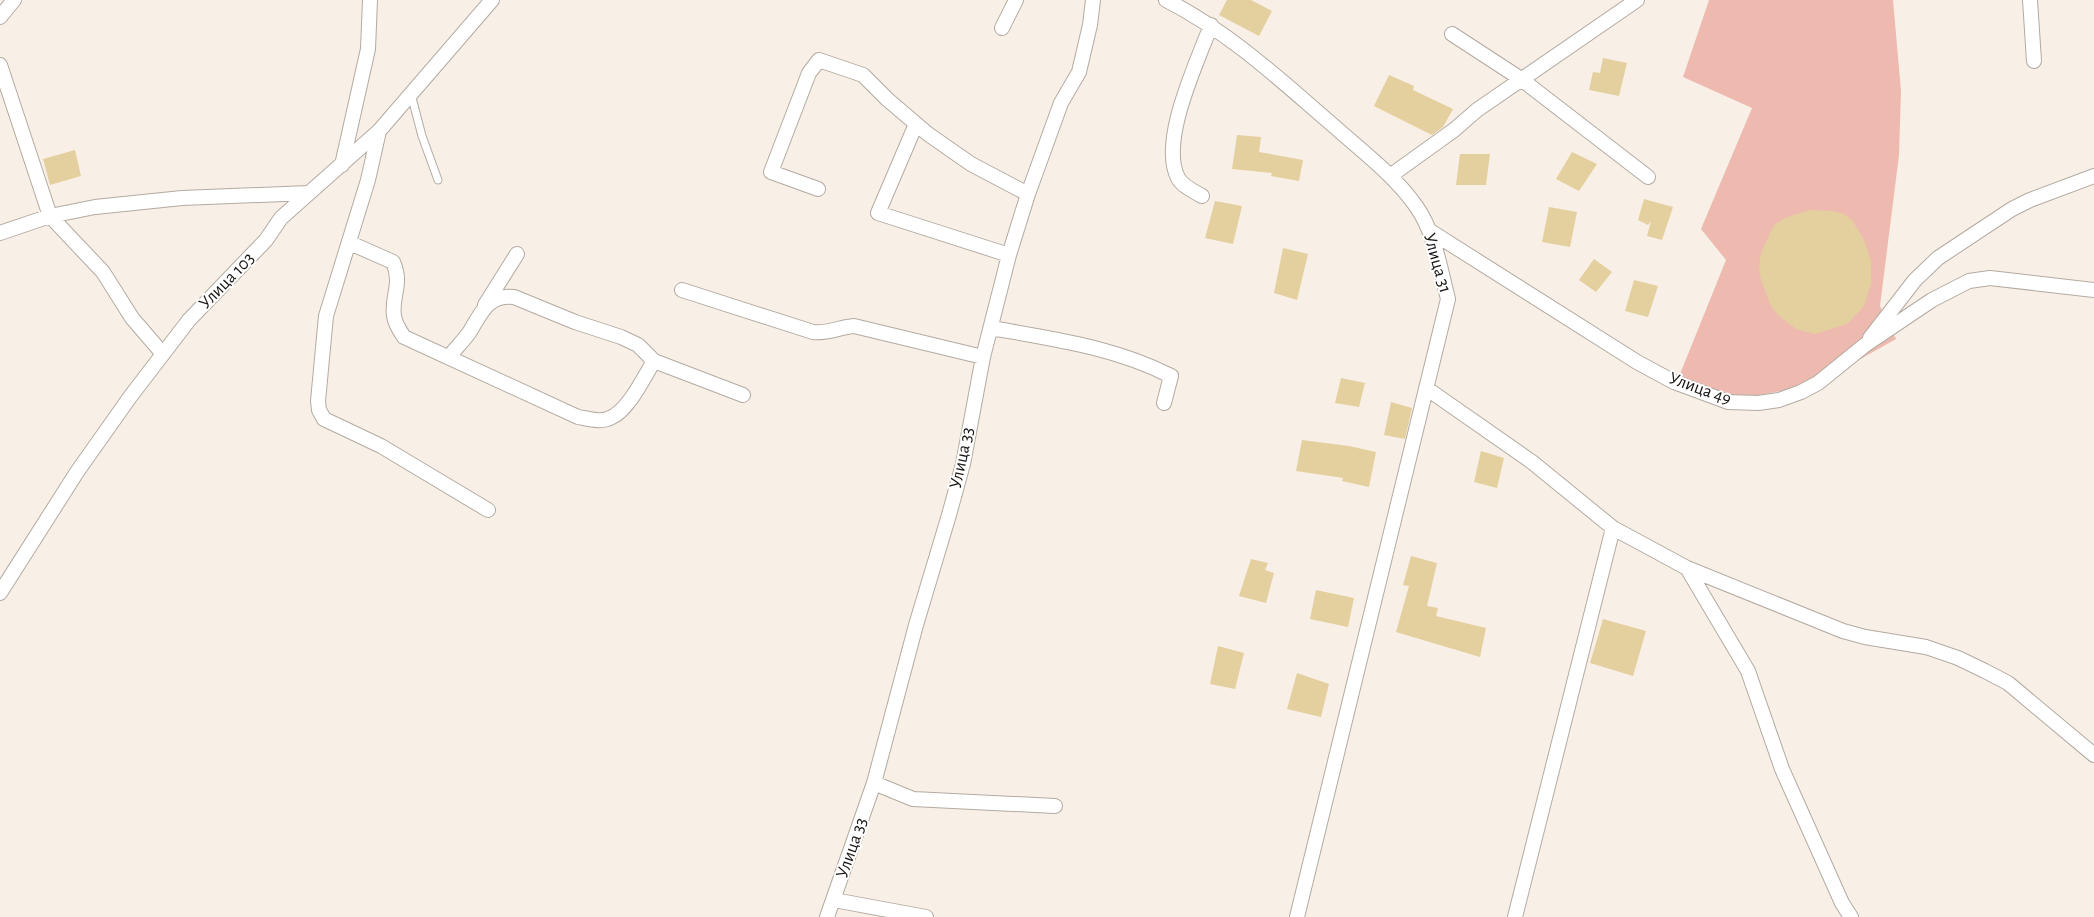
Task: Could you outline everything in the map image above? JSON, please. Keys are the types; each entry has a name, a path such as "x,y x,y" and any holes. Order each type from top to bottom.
{"street":[{"path":"0,18 14,0"},
{"path":"342,165 368,49 370,0"},
{"name":"Улица 103","path":"0,593 77,472 189,320 266,240 281,218 379,131 492,0"},
{"path":"1002,28 1016,0"},
{"name":"Улица 33","path":"827,917 874,783 911,643 963,464 983,357 1009,255 1028,194 1062,104 1079,72 1090,25 1093,0"},
{"name":"Улица 31","path":"1166,0 1211,25 1247,51 1390,176 1416,206 1430,231 1448,299 1297,917"},
{"path":"1390,176 1521,79 1637,0"},
{"path":"2030,0 2034,61"},
{"path":"1202,196 1179,180 1171,159 1178,112 1211,25"},
{"path":"1452,34 1521,79 1648,177"},
{"path":"818,189 771,172 809,73 819,60 863,75 916,124 971,164 1028,194"},
{"path":"0,65 50,216 103,272 132,318 163,354"},
{"path":"916,124 878,213 1009,255"},
{"path":"379,131 368,180 350,243 330,299 326,316 318,401 319,410 324,419 381,446 488,510"},
{"path":"1865,345 1915,280 1938,258 2012,209 2030,200 2094,176"},
{"path":"0,233 50,216 95,207 157,200 308,193"},
{"name":"Улица 49","path":"1430,231 1637,362 1674,382 1728,402 1758,403 1779,400 1801,392 1838,368 1865,345 1932,300 1969,281 1990,278 2094,290"},
{"path":"350,243 393,262 398,274 394,316 404,337 578,417 595,420 612,418 623,409 654,361"},
{"path":"448,357 468,334 517,254"},
{"path":"682,290 813,332 819,333 845,326 854,326 983,357"},
{"path":"486,305 505,296 514,297 575,322 622,337 638,345 654,361 744,395"},
{"path":"991,328 1096,347 1148,364 1170,376 1164,403"},
{"path":"1426,388 1532,462 1613,528 1687,568 1843,631 1865,637 1926,647 1958,658 2008,683 2094,755"},
{"path":"1515,917 1613,528"},
{"path":"1687,568 1748,671 1782,769 1842,903 1851,917"},
{"path":"874,783 913,799 1055,806"},
{"path":"834,900 926,917"}],"lane":[{"path":"411,94 422,136 438,180"}],"shaded area":[{"path":"1709,0 1893,0 1901,91 1899,155 1880,306 1896,339 1818,383 1728,402 1678,379 1726,260 1701,229 1752,108 1683,77"}],"building":[{"path":"1227,0 1251,0 1272,11 1259,36 1219,15"},
{"path":"1603,58 1627,63 1619,96 1589,90 1593,72 1600,73"},
{"path":"1389,75 1414,86 1413,90 1453,109 1443,127 1432,135 1374,106"},
{"path":"1237,135 1261,137 1259,152 1303,160 1299,181 1271,176 1272,173 1232,169"},
{"path":"75,150 81,176 50,185 43,159"},
{"path":"1572,152 1597,164 1579,191 1556,179"},
{"path":"1460,154 1490,154 1486,185 1456,185"},
{"path":"1644,199 1673,207 1662,240 1647,236 1651,221 1648,225 1638,220"},
{"path":"1215,201 1242,206 1233,244 1205,238"},
{"path":"1549,207 1577,212 1570,247 1542,242"},
{"path":"1810,210 1832,211 1844,214 1852,220 1864,240 1871,261 1871,284 1864,306 1847,324 1815,334 1796,329 1779,316 1771,306 1761,280 1759,267 1761,253 1774,225 1785,218"},
{"path":"1283,248 1308,254 1297,300 1274,293"},
{"path":"1594,259 1612,272 1596,292 1579,280"},
{"path":"1634,280 1658,286 1648,317 1625,311"},
{"path":"1341,378 1365,383 1359,407 1335,403"},
{"path":"1391,402 1412,408 1405,439 1384,435"},
{"path":"1302,440 1349,446 1376,452 1369,487 1342,481 1343,478 1296,471"},
{"path":"1481,451 1504,458 1497,488 1474,482"},
{"path":"1411,556 1437,563 1427,606 1438,608 1436,616 1486,628 1480,657 1396,632 1409,586 1403,585"},
{"path":"1251,559 1268,563 1265,570 1274,573 1266,603 1239,596"},
{"path":"1316,590 1354,598 1348,627 1310,619"},
{"path":"1603,619 1646,631 1633,676 1590,663"},
{"path":"1218,646 1244,653 1235,689 1210,684"},
{"path":"1297,673 1329,684 1321,717 1287,709"}]}
